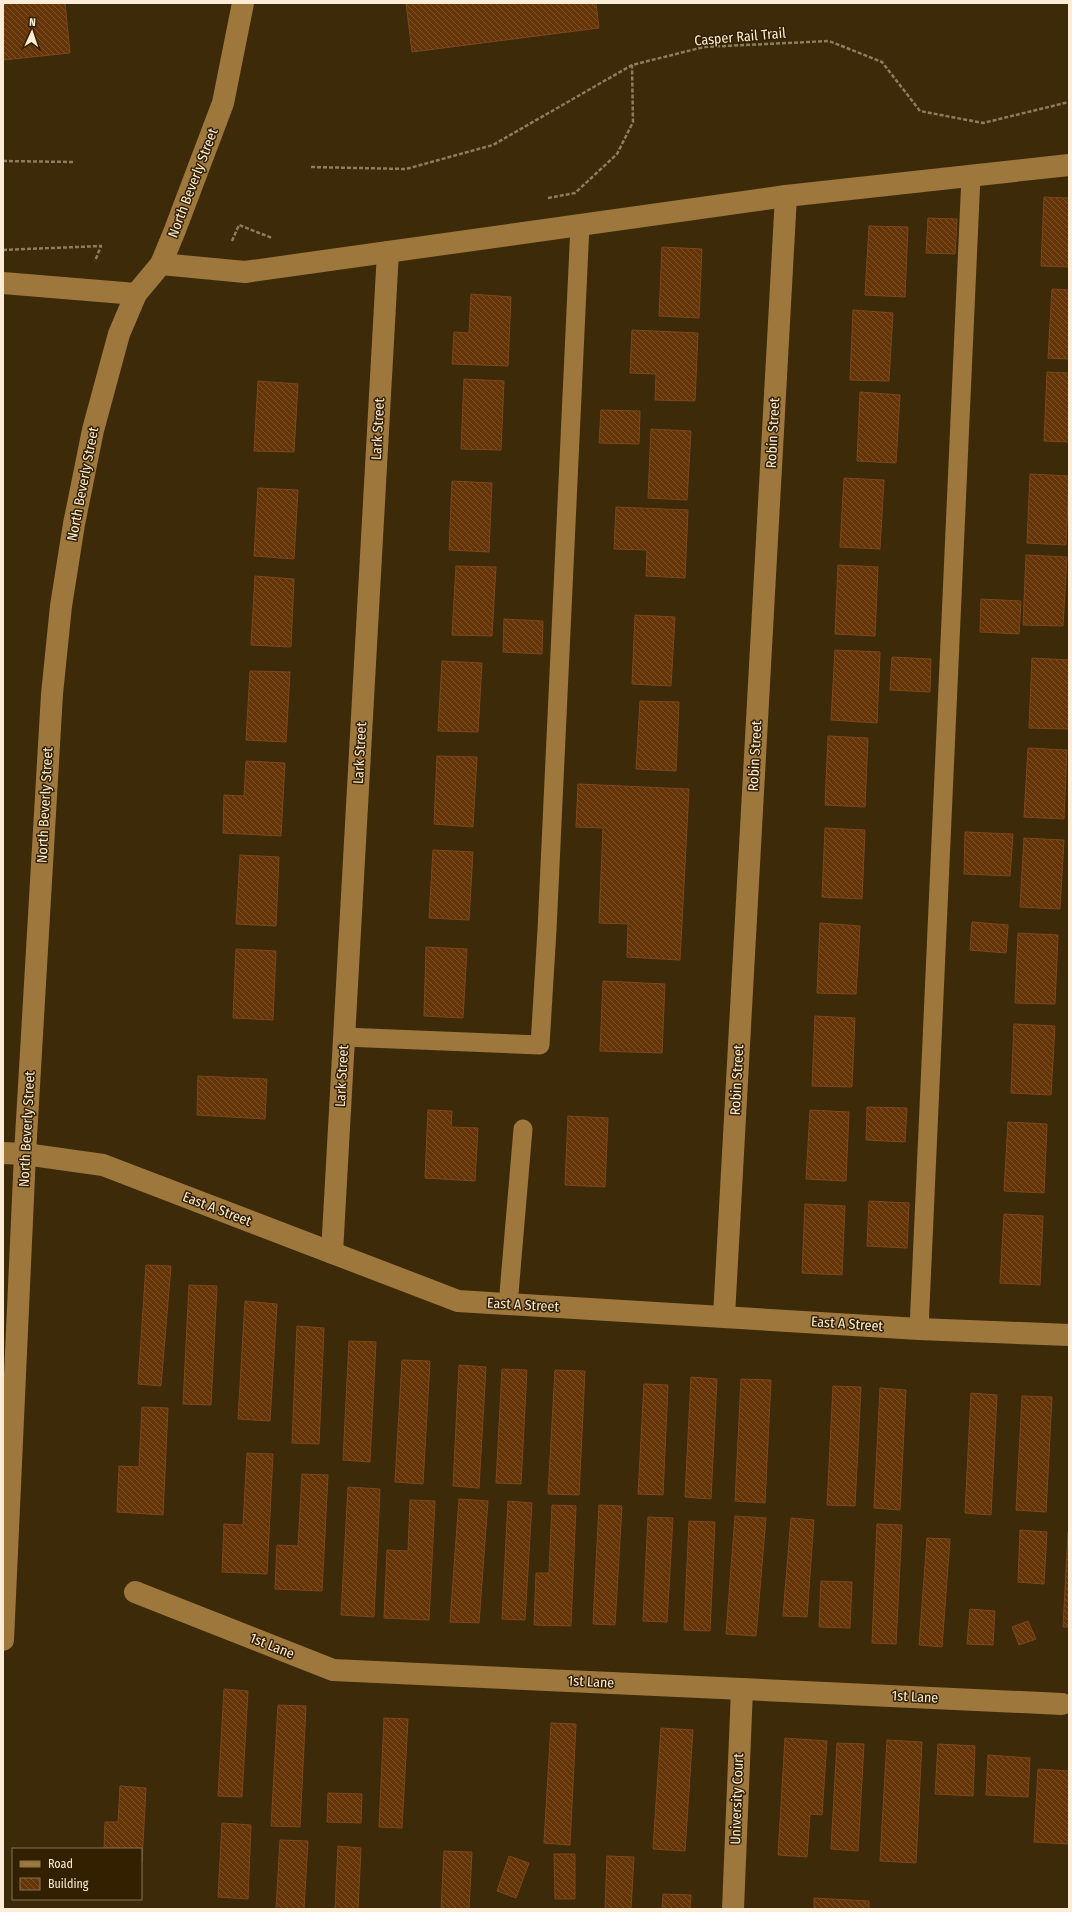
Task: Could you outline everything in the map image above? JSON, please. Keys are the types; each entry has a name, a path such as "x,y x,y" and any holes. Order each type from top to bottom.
{"street":[{"name":"North Beverly Street","path":"3,1640 9,1357 25,1154 51,708 61,606 74,524 93,430 119,334 136,294 161,264 223,103 243,3"},
{"path":"161,264 245,272 786,196 1069,165"},
{"name":"Robin Street","path":"724,1316 786,196"},
{"name":"Lark Street","path":"332,1253 388,252"},
{"path":"3,283 136,294"},
{"name":"East A Street","path":"3,1153 25,1154 103,1165 458,1301 919,1329 1069,1335"},
{"name":"1st Lane","path":"135,1592 333,1670 1062,1704"},
{"name":"University Court","path":"733,1909 742,1689"}],"lane":[{"path":"919,1329 971,176"},
{"path":"344,1037 540,1045 548,922 580,225"},
{"path":"508,1305 523,1129"}],"path":[{"name":"Casper Rail Trail","path":"310,167 406,169 493,145 632,65 704,47 829,41 882,62 920,111 983,123 1069,102"},
{"path":"544,198 575,193 617,154 633,122 632,65"},
{"path":"3,161 74,162"},
{"path":"219,269 240,225 273,239"},
{"path":"3,250 101,246 83,289"}],"building":[{"path":"3,3 65,3 70,53 3,60"},
{"path":"406,3 596,3 599,28 412,52"},
{"path":"1044,197 1069,198 1069,267 1041,266"},
{"path":"928,218 957,219 955,254 926,253"},
{"path":"869,226 908,227 905,297 865,295"},
{"path":"662,247 702,249 699,318 659,316"},
{"path":"1052,289 1069,290 1069,359 1048,358"},
{"path":"471,294 511,297 508,366 452,364 454,332 469,333"},
{"path":"853,310 893,313 889,381 850,380"},
{"path":"632,330 698,333 695,401 655,400 656,374 630,373"},
{"path":"1047,372 1069,373 1069,442 1044,441"},
{"path":"464,379 504,381 501,450 461,449"},
{"path":"258,381 298,384 294,452 254,451"},
{"path":"860,392 900,395 896,463 857,461"},
{"path":"601,410 640,411 639,444 599,443"},
{"path":"651,429 691,431 687,500 648,498"},
{"path":"1030,474 1069,476 1066,545 1027,543"},
{"path":"844,478 884,480 880,549 840,547"},
{"path":"452,481 492,483 489,552 449,550"},
{"path":"258,488 298,490 294,559 254,556"},
{"path":"616,507 688,510 685,578 646,576 647,550 614,549"},
{"path":"1026,555 1067,557 1063,626 1023,625"},
{"path":"838,565 878,567 875,636 835,634"},
{"path":"456,566 496,567 492,636 452,635"},
{"path":"255,576 294,579 291,647 251,645"},
{"path":"981,599 1021,601 1019,634 980,632"},
{"path":"635,615 675,617 671,686 632,684"},
{"path":"504,619 543,621 542,654 503,652"},
{"path":"835,650 880,652 877,723 831,720"},
{"path":"892,657 931,659 930,692 890,690"},
{"path":"1032,658 1069,660 1069,729 1029,728"},
{"path":"442,661 482,663 478,732 438,731"},
{"path":"250,671 290,672 286,742 246,740"},
{"path":"640,701 679,702 676,771 636,769"},
{"path":"828,736 868,738 865,807 825,805"},
{"path":"1028,748 1067,750 1064,819 1024,817"},
{"path":"437,756 477,757 473,827 434,824"},
{"path":"246,761 285,763 281,836 223,833 224,795 244,796"},
{"path":"578,784 689,789 680,960 627,957 628,924 599,923 603,828 576,827"},
{"path":"825,828 865,830 862,899 822,897"},
{"path":"965,832 1013,834 1010,876 964,874"},
{"path":"1024,838 1064,840 1060,909 1020,907"},
{"path":"433,850 473,852 469,920 429,918"},
{"path":"240,855 279,857 276,926 236,924"},
{"path":"972,922 1008,925 1006,953 970,950"},
{"path":"820,923 860,926 856,994 817,993"},
{"path":"1018,933 1058,935 1055,1004 1015,1003"},
{"path":"426,947 467,949 463,1018 424,1016"},
{"path":"236,949 276,951 273,1020 233,1018"},
{"path":"603,981 665,984 662,1053 600,1051"},
{"path":"815,1016 855,1018 852,1087 812,1086"},
{"path":"1014,1024 1055,1026 1051,1095 1011,1093"},
{"path":"198,1076 267,1079 265,1119 197,1115"},
{"path":"867,1107 907,1108 905,1142 866,1140"},
{"path":"428,1110 452,1111 451,1127 478,1128 475,1181 425,1178"},
{"path":"810,1110 849,1112 846,1181 806,1179"},
{"path":"568,1116 608,1118 605,1187 565,1185"},
{"path":"1008,1122 1047,1124 1044,1193 1004,1191"},
{"path":"869,1201 909,1203 907,1248 867,1246"},
{"path":"805,1204 845,1206 842,1275 802,1273"},
{"path":"1004,1214 1043,1216 1040,1285 1000,1283"},
{"path":"146,1265 171,1266 161,1386 138,1384"},
{"path":"189,1285 217,1286 211,1405 183,1404"},
{"path":"245,1301 277,1304 270,1421 238,1419"},
{"path":"297,1326 324,1328 319,1444 292,1443"},
{"path":"349,1341 376,1342 370,1462 343,1460"},
{"path":"402,1360 430,1361 423,1484 395,1482"},
{"path":"459,1365 486,1367 479,1488 453,1486"},
{"path":"502,1369 527,1370 521,1484 496,1483"},
{"path":"555,1370 585,1371 579,1495 548,1494"},
{"path":"691,1377 717,1379 711,1499 685,1497"},
{"path":"741,1379 771,1380 765,1503 735,1501"},
{"path":"644,1384 668,1385 663,1495 638,1494"},
{"path":"833,1386 861,1387 855,1506 827,1505"},
{"path":"880,1388 906,1390 900,1510 874,1508"},
{"path":"971,1393 997,1395 991,1515 965,1513"},
{"path":"1022,1396 1052,1397 1046,1512 1016,1510"},
{"path":"142,1407 168,1408 163,1515 117,1512 119,1466 139,1467"},
{"path":"247,1453 273,1454 267,1574 222,1572 224,1524 243,1525"},
{"path":"302,1474 328,1475 322,1591 275,1589 277,1545 298,1546"},
{"path":"348,1487 380,1489 374,1617 341,1615"},
{"path":"459,1499 488,1501 479,1623 450,1622"},
{"path":"410,1500 435,1501 429,1620 384,1618 387,1550 408,1551"},
{"path":"508,1501 532,1503 525,1620 502,1619"},
{"path":"552,1505 576,1506 571,1626 534,1625 536,1573 549,1573"},
{"path":"599,1505 622,1506 615,1625 593,1624"},
{"path":"735,1516 766,1518 756,1636 726,1634"},
{"path":"648,1517 673,1518 667,1622 643,1621"},
{"path":"791,1518 814,1520 807,1617 783,1616"},
{"path":"689,1521 715,1522 710,1631 684,1630"},
{"path":"877,1524 902,1525 896,1644 872,1643"},
{"path":"1020,1530 1047,1532 1044,1584 1018,1582"},
{"path":"1068,1532 1069,1627 1063,1627"},
{"path":"927,1538 950,1539 942,1647 919,1645"},
{"path":"821,1581 852,1582 850,1628 819,1627"},
{"path":"970,1609 995,1611 993,1645 967,1644"},
{"path":"1028,1621 1036,1639 1019,1645 1012,1627"},
{"path":"224,1689 248,1691 242,1797 218,1796"},
{"path":"278,1705 306,1706 300,1827 271,1826"},
{"path":"384,1718 408,1719 402,1828 379,1827"},
{"path":"551,1723 576,1724 570,1845 544,1843"},
{"path":"661,1728 693,1730 685,1851 653,1849"},
{"path":"785,1738 827,1741 822,1815 810,1814 807,1857 778,1855"},
{"path":"887,1740 922,1742 916,1863 880,1861"},
{"path":"837,1743 864,1744 858,1851 831,1849"},
{"path":"938,1744 975,1746 973,1796 935,1794"},
{"path":"988,1755 1030,1758 1028,1797 986,1795"},
{"path":"1038,1769 1069,1771 1069,1844 1034,1842"},
{"path":"120,1786 146,1788 142,1862 142,1848 104,1848 105,1822 118,1822"},
{"path":"328,1793 362,1794 361,1823 327,1822"},
{"path":"222,1823 251,1825 248,1899 218,1897"},
{"path":"280,1840 308,1841 304,1909 276,1909"},
{"path":"338,1846 361,1848 358,1909 335,1909"},
{"path":"444,1851 472,1852 469,1909 441,1909"},
{"path":"554,1854 575,1854 575,1899 555,1899"},
{"path":"509,1856 529,1863 516,1898 497,1891"},
{"path":"607,1856 634,1857 631,1909 605,1909"},
{"path":"663,1894 691,1895 690,1909 662,1909"},
{"path":"814,1898 869,1901 869,1909 814,1909"}]}
